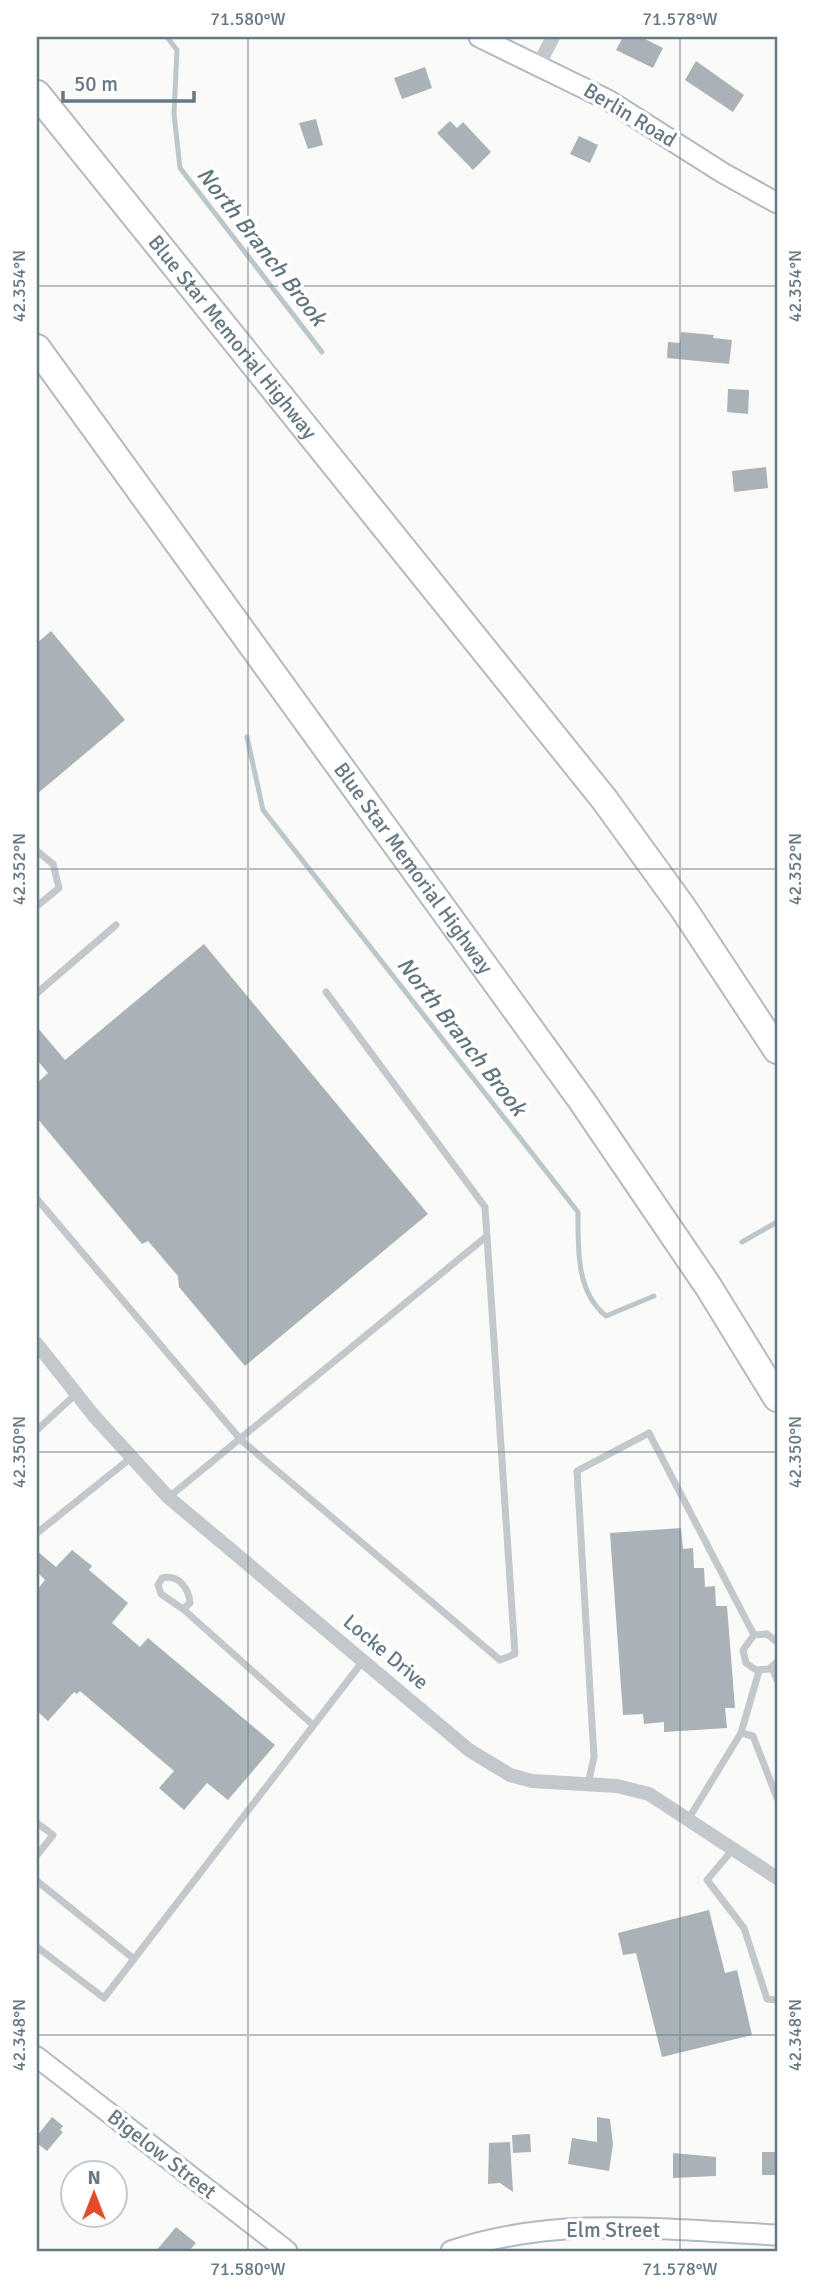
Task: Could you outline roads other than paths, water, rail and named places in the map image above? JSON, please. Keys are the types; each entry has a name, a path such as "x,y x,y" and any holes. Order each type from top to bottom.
{"highway":[{"name":"Blue Star Memorial Highway","path":"37,94 604,799 690,919 777,1050"},
{"name":"Blue Star Memorial Highway","path":"37,348 582,1101 708,1286 777,1398"}],"street":[{"name":"Berlin Road","path":"479,37 608,100 723,173 777,203"},
{"path":"538,66 553,37"},
{"name":"Locke Drive","path":"37,1344 94,1416 169,1497 469,1749 510,1775 532,1781 588,1784 649,1794 734,1847 777,1878"},
{"name":"Bigelow Street","path":"37,2057 287,2251"},
{"name":"Elm Street","path":"451,2251 508,2235 585,2228 777,2235"}],"lane":[{"path":"37,851 53,864 59,888 37,906"},
{"path":"37,993 116,925"},
{"path":"37,1199 241,1440 500,1660 515,1654 485,1207 326,992"},
{"path":"169,1497 486,1236"},
{"path":"37,1430 78,1393"},
{"path":"588,1784 594,1756 577,1471 649,1433 754,1635"},
{"path":"37,1533 132,1457"},
{"path":"183,1609 190,1603 189,1592 181,1583 168,1577 162,1578 158,1584 161,1594 183,1609 313,1725"},
{"path":"777,1642 767,1634 754,1635 745,1644 743,1657 751,1667 759,1671 775,1665 777,1680"},
{"path":"37,1947 104,1998 363,1660"},
{"path":"689,1818 741,1734 759,1671"},
{"path":"741,1734 753,1736 777,1798"},
{"path":"37,1823 53,1835 37,1855"},
{"path":"734,1847 707,1880 744,1928 767,1999 777,2000"},
{"path":"37,1881 134,1959"}],"waterway":[{"name":"North Branch Brook","path":"167,37 177,50 174,114 180,168 322,352"},
{"name":"North Branch Brook","path":"247,737 263,810 578,1212 581,1269 589,1295 596,1306 606,1316 654,1296"},
{"name":"North Branch Brook","path":"742,1242 777,1222"}]}
